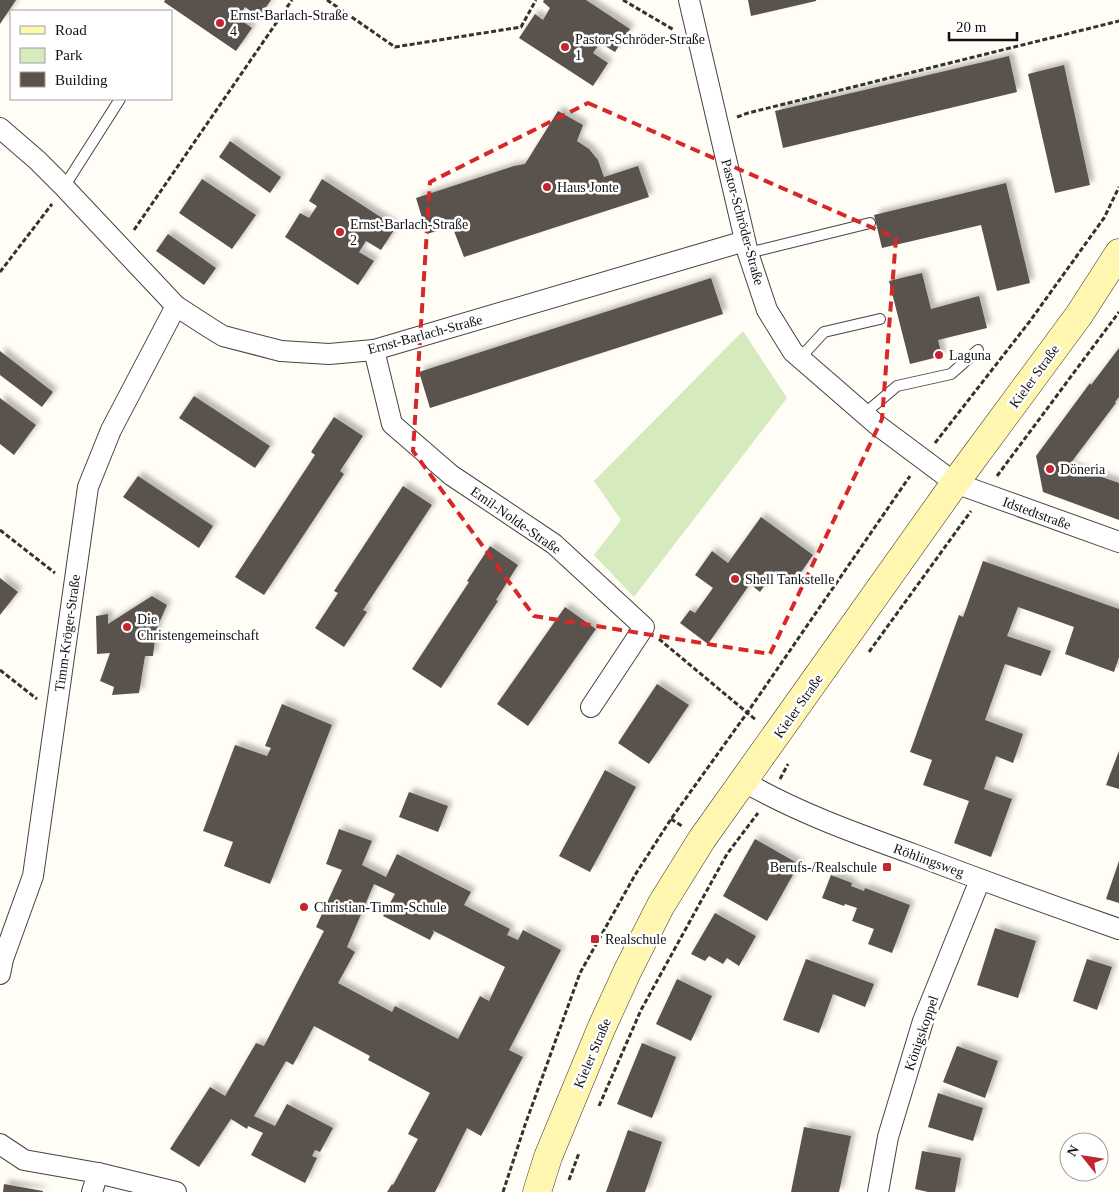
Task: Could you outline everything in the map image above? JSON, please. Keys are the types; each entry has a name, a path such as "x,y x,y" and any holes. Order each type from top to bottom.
{"main road":[{"name":"Kieler Straße","path":"537,1192 548,1157 601,1029 661,904 702,838 776,737 955,483 1079,315 1119,253"}],"street":[{"name":"Pastor-Schröder-Straße","path":"689,0 746,247 767,310 793,352 864,414 955,483"},
{"name":"Ernst-Barlach-Straße","path":"0,128 37,160 64,187 176,306 224,336 281,351 329,354 374,350 746,247"},
{"name":"Timm-Kröger-Straße","path":"1,964 33,876 88,486 111,430 176,306"},
{"name":"Emil-Nolde-Straße","path":"374,350 392,424 451,475 554,544 644,627"},
{"name":"Idstedtstraße","path":"955,483 1119,542"},
{"path":"591,707 644,627"},
{"name":"Röhlingsweg","path":"743,781 770,796 820,819 980,880 1119,929"},
{"name":"Königskoppel","path":"878,1192 888,1137 923,1021 980,880"},
{"path":"0,1144 24,1160 98,1173 176,1192"},
{"path":"92,1192 98,1173"}],"lane":[{"path":"64,187 119,100"},
{"path":"746,247 870,223"},
{"path":"800,358 824,332 880,319"},
{"path":"864,414 897,386 952,374 978,350"}],"path":[{"path":"122,247 292,0"},
{"path":"327,0 396,47 520,27 536,0"},
{"path":"623,0 700,46"},
{"path":"718,125 748,113 1119,21"},
{"path":"0,272 64,187"},
{"path":"863,659 1119,312"},
{"path":"0,530 73,587"},
{"path":"597,1110 646,1001 727,854 770,796 794,753 644,627"},
{"path":"0,670 56,714"},
{"path":"568,1183 581,1147"}],"highlighted area":[{"path":"588,103 896,238 882,419 770,654 534,616 413,451 430,182"}],"green space":[{"path":"743,331 787,398 634,597 594,555 621,520 594,481"}],"building":[{"path":"0,0 16,0 0,24"},
{"name":"Ernst-Barlach-Straße 4","path":"165,0 271,0 259,17 245,7 238,18 252,28 236,51 164,2"},
{"name":"Pastor-Schröder-Straße 1","path":"544,0 586,0 630,29 615,52 600,43 593,53 608,63 593,86 519,38 535,14 543,20 550,8 543,2"},
{"path":"748,0 816,0 816,1 751,16"},
{"path":"1009,56 1017,92 783,148 775,111"},
{"path":"1064,65 1090,185 1055,193 1028,74"},
{"name":"Haus Jonte","path":"558,111 583,125 577,141 589,149 598,160 604,177 638,166 649,197 464,257 452,226 427,234 416,198 525,164"},
{"path":"230,141 281,177 270,193 219,157"},
{"path":"202,179 256,215 232,249 179,213"},
{"name":"Ernst-Barlach-Straße 2","path":"322,179 396,227 381,250 366,241 359,252 374,261 358,285 285,237 300,213 309,218 317,206 309,201"},
{"path":"1006,183 1030,283 997,291 981,225 882,248 874,215"},
{"path":"168,234 216,268 204,285 156,251"},
{"path":"922,273 931,309 979,296 987,328 938,340 942,356 910,364 889,281"},
{"path":"711,278 723,314 430,408 419,372"},
{"path":"1119,348 1119,397 1070,466 1119,483 1119,520 1043,492 1036,456 1090,383 1091,385"},
{"path":"0,351 53,392 42,407 0,375"},
{"path":"194,396 270,446 255,468 179,418"},
{"path":"0,398 36,425 14,455 0,444"},
{"path":"334,417 363,436 340,471 344,474 264,595 235,577 315,455 311,452"},
{"path":"138,476 213,526 199,548 123,497"},
{"path":"403,486 432,505 363,610 367,612 344,647 315,628 338,593 334,591"},
{"name":"Shell Tankstelle","path":"761,517 813,555 793,584 775,571 760,592 750,584 708,644 680,623 690,610 695,613 713,588 695,575 712,551 728,563"},
{"path":"490,546 518,565 496,600 498,601 441,688 412,669 469,582 467,581"},
{"path":"983,561 1119,609 1119,657 1114,672 1065,654 1074,627 1018,607 1007,636 1051,651 1041,676 1005,664 985,720 1023,734 1013,763 996,756 984,789 1012,799 991,857 954,843 969,801 923,785 932,760 910,752 959,615 963,617"},
{"path":"0,578 18,592 0,615"},
{"name":"Die Christengemeinschaft","path":"152,596 167,605 156,630 153,656 145,656 139,693 112,695 114,687 100,681 110,653 97,654 96,616 108,614 108,624"},
{"path":"565,607 596,629 528,726 497,704"},
{"path":"657,684 689,705 649,764 618,743"},
{"path":"282,704 332,725 270,884 224,866 233,842 203,831 235,745 267,756 271,748 265,746"},
{"path":"1119,751 1119,789 1106,785"},
{"path":"605,770 636,787 590,872 559,856"},
{"path":"409,792 448,806 438,832 399,817"},
{"path":"339,829 372,841 362,865 386,877 397,854 471,892 464,905 510,929 507,935 518,940 523,930 561,950 509,1050 523,1057 481,1136 467,1128 435,1192 387,1192 393,1185 418,1139 408,1134 430,1093 368,1060 370,1056 314,1026 293,1065 286,1061 254,1116 275,1126 287,1104 333,1128 320,1152 315,1150 312,1156 317,1158 305,1183 251,1155 263,1133 248,1126 247,1129 231,1119 199,1167 170,1149 210,1087 225,1096 256,1043 264,1046 324,931 316,927 342,870 326,864","holes":["374,884 395,894 383,916 430,940 434,932 432,930 505,967 489,1001 480,996 458,1039 395,1006 392,1012 338,983 355,952 347,947"]},
{"path":"755,839 799,864 767,921 723,896"},
{"path":"1119,861 1119,903 1106,899"},
{"path":"831,875 852,883 851,886 864,891 865,888 910,905 892,953 868,944 874,929 852,921 857,908 845,904 844,906 822,898"},
{"path":"715,913 756,936 739,966 727,958 723,964 709,956 705,961 691,954"},
{"path":"995,928 1036,941 1018,998 977,985"},
{"path":"806,959 874,984 865,1007 833,994 819,1033 783,1020"},
{"path":"1087,959 1112,967 1097,1010 1073,1001"},
{"path":"677,979 712,996 691,1041 656,1024"},
{"path":"642,1043 676,1057 652,1118 617,1104"},
{"path":"957,1046 998,1061 985,1098 943,1082"},
{"path":"938,1093 983,1108 973,1141 928,1127"},
{"path":"804,1127 851,1136 839,1192 791,1192"},
{"path":"628,1130 662,1142 645,1192 606,1192"},
{"path":"922,1151 961,1158 955,1192 928,1192 915,1189"},
{"path":"4,1184 43,1191 43,1192 3,1192"}],"place":[{"name":"Ernst-Barlach-Straße 4","path":"220,23"},
{"name":"Pastor-Schröder-Straße 1","path":"565,47"},
{"name":"Haus Jonte","path":"547,187"},
{"name":"Ernst-Barlach-Straße 2","path":"340,232"},
{"name":"Laguna","path":"939,355"},
{"name":"Döneria","path":"1050,469"},
{"name":"Shell Tankstelle","path":"735,579"},
{"name":"Die Christengemeinschaft","path":"127,627"},
{"name":"Berufs-/Realschule","path":"887,867"},
{"name":"Christian-Timm-Schule","path":"304,907"},
{"name":"Realschule","path":"595,939"}]}
